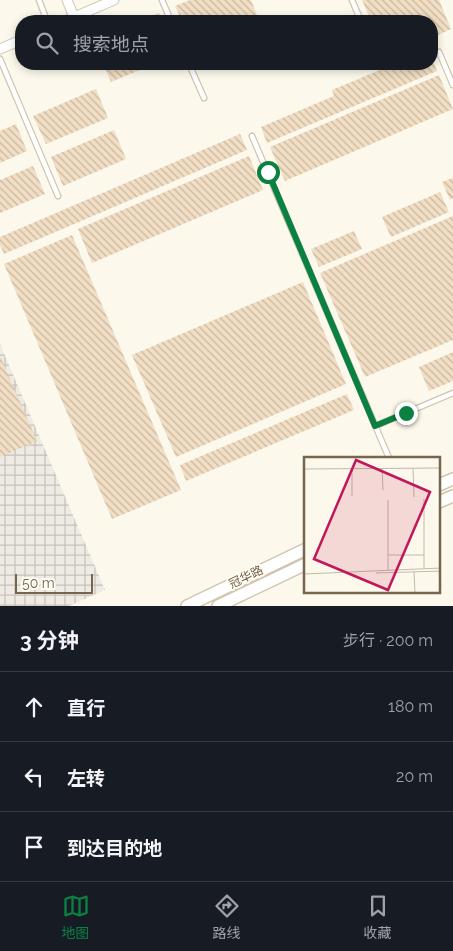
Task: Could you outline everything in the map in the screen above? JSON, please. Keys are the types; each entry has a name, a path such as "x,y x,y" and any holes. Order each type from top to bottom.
{"main road":[{"path":"440,485 453,479"},
{"path":"440,502 453,496"},
{"name":"冠华路","path":"187,606 304,550"},
{"name":"冠华路","path":"218,606 304,565"}],"street":[{"path":"67,0 69,15"},
{"path":"79,15 114,0"},
{"path":"0,50 15,43"}],"lane":[{"path":"39,0 45,15"},
{"path":"162,0 168,15"},
{"path":"352,0 359,15"},
{"path":"439,52 453,85"},
{"path":"0,59 58,196"},
{"path":"192,70 204,98"},
{"path":"252,136 389,457"},
{"path":"375,426 453,392"}],"shaded area":[{"path":"0,344 105,590 69,606 0,606"}],"building":[{"path":"190,0 251,0 257,15 179,15 175,6"},
{"path":"362,0 439,0 451,29 438,35 438,15 368,15"},
{"path":"106,70 140,70 111,82"},
{"path":"380,70 437,71 267,143 261,127 334,96 332,90"},
{"path":"439,75 453,109 285,181 270,147"},
{"path":"96,89 108,118 46,144 33,116"},
{"path":"16,124 27,151 0,163 0,131"},
{"path":"114,130 126,159 63,186 51,157"},
{"path":"240,134 247,150 4,254 0,245 0,237"},
{"path":"249,156 263,190 92,263 78,229"},
{"path":"33,166 45,194 0,213 0,180"},
{"path":"453,178 453,198 450,200 442,182"},
{"path":"440,192 449,212 391,237 382,217"},
{"path":"453,216 453,340 365,377 320,273"},
{"path":"354,231 362,249 319,267 311,249"},
{"path":"72,235 181,490 112,519 4,264"},
{"path":"303,282 346,384 176,457 132,355"},
{"path":"453,352 453,381 429,391 419,367"},
{"path":"0,356 37,441 0,457"},
{"path":"347,394 354,410 186,481 180,465"}],"route":[{"path":"268,172 375,426 406,413"}]}
